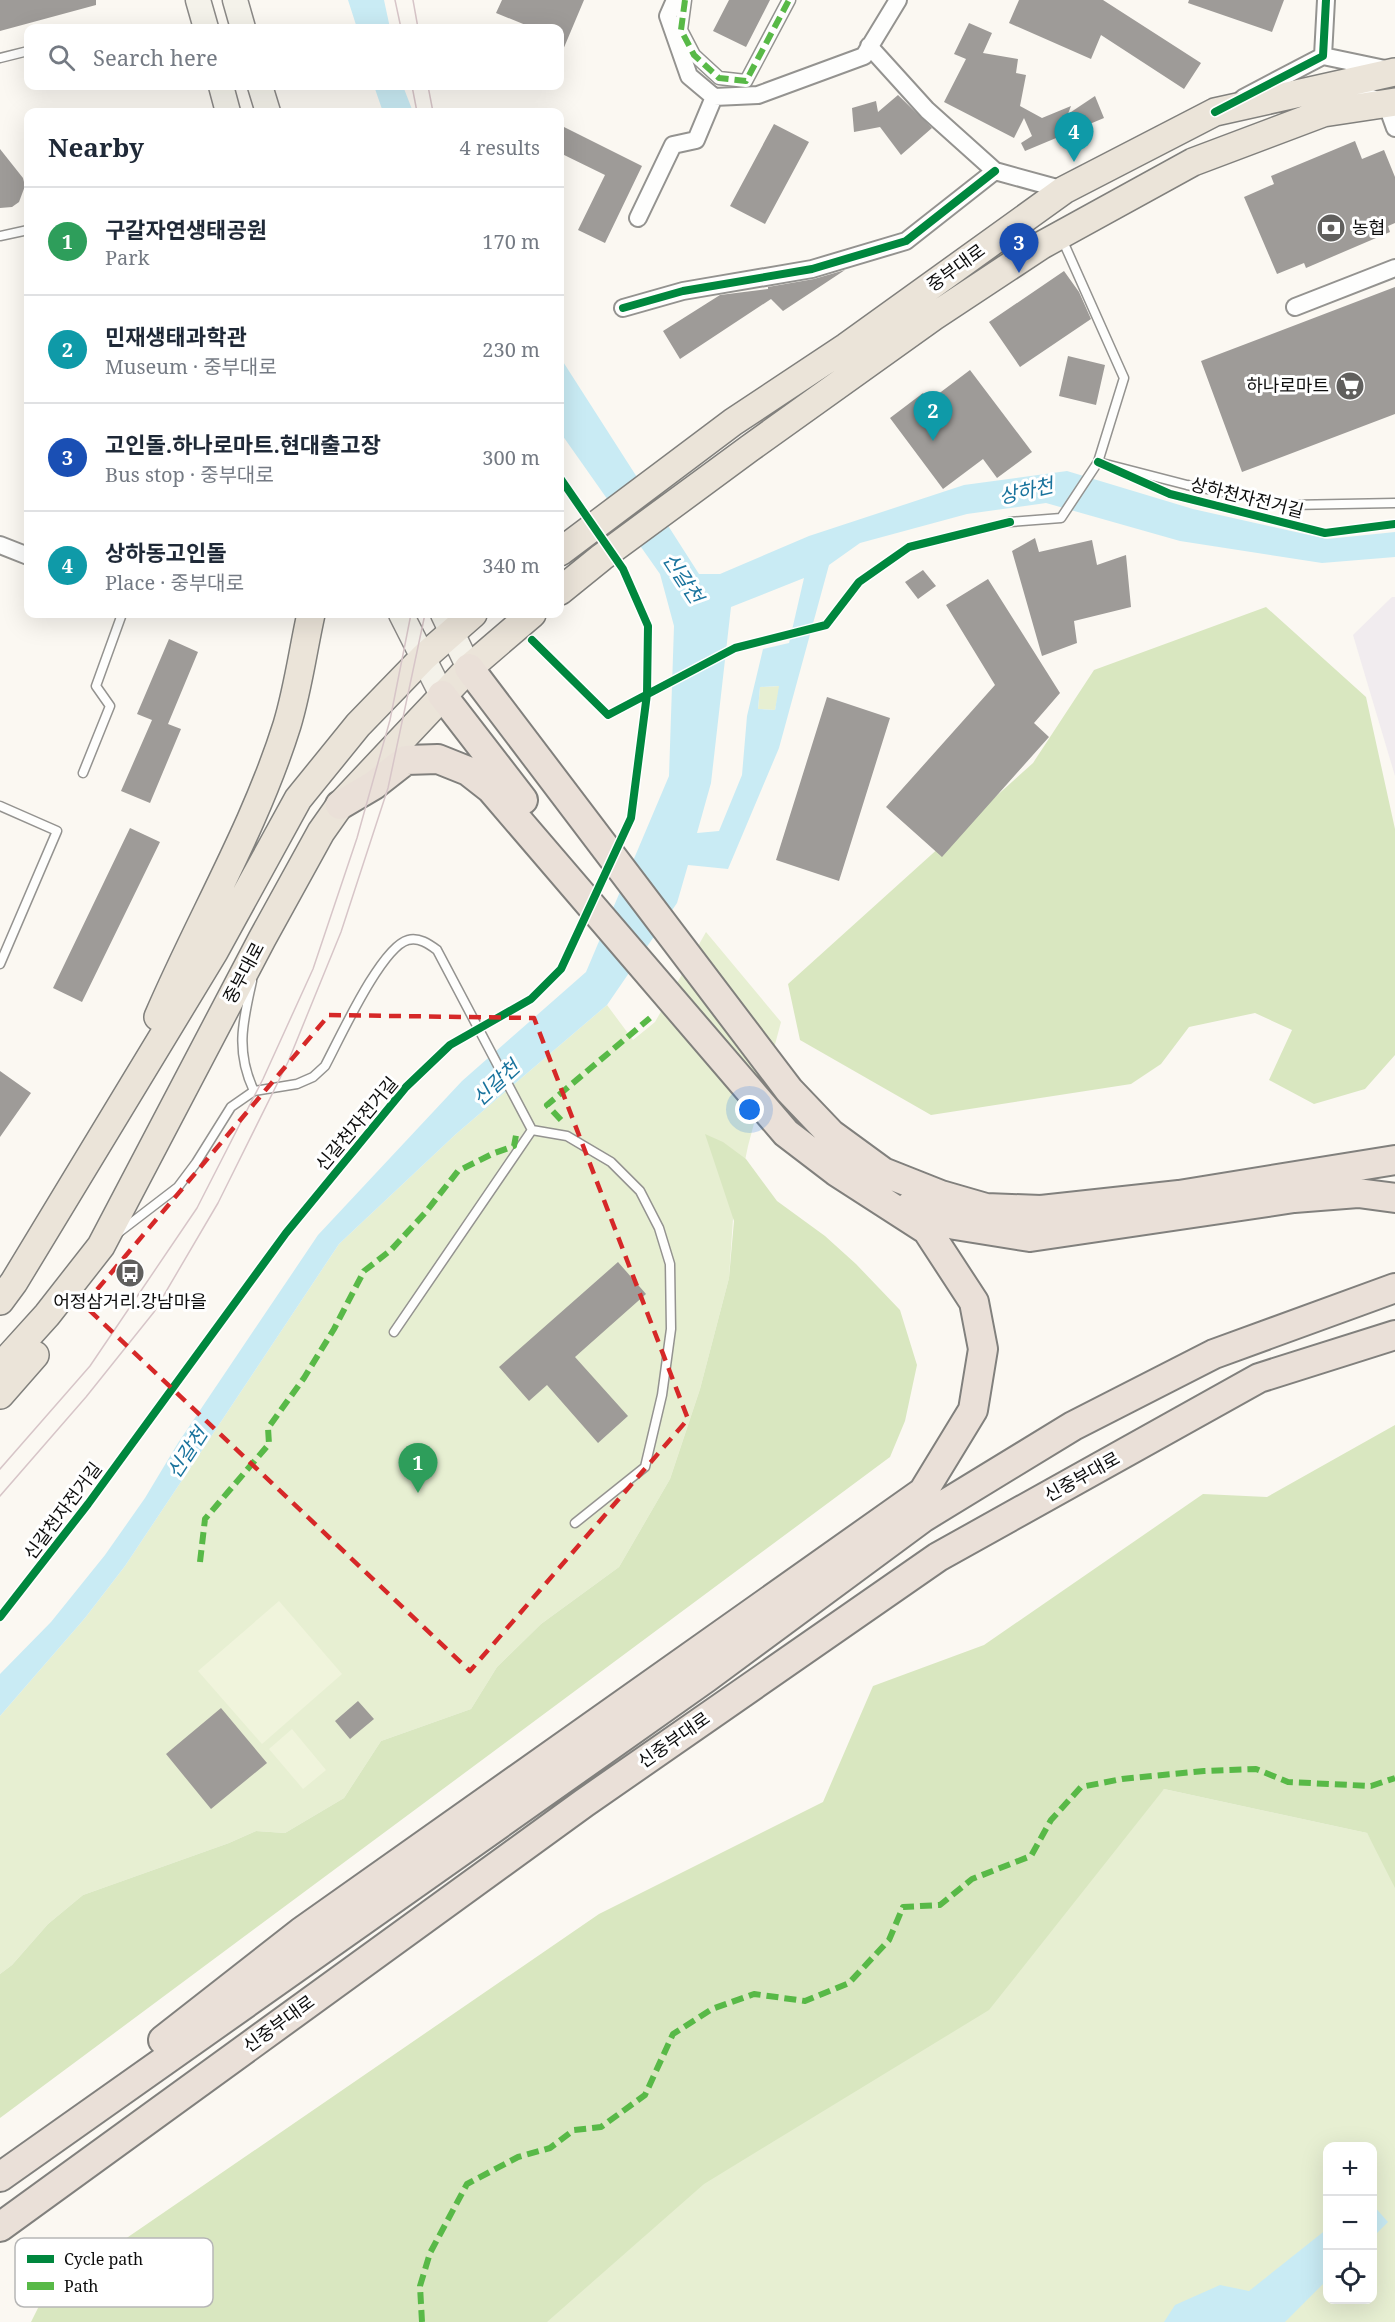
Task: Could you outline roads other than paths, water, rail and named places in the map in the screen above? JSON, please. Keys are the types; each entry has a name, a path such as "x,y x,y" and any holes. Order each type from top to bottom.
{"highway":[{"path":"469,668 789,1090 831,1134 883,1172 941,1195 986,1208 1041,1210 1168,1196 1395,1160"},
{"path":"442,695 695,1026"},
{"path":"0,2167 301,1932 923,1492 973,1410 983,1349 974,1302 927,1230 837,1172 786,1133 491,789 468,771 436,758 406,760 374,785 340,805"},
{"path":"837,1172 955,1225 1030,1237 1294,1198 1358,1194 1395,1198"},
{"name":"신중부대로","path":"0,2177 706,1678 924,1517 1073,1426 1214,1354 1395,1288"},
{"name":"신중부대로","path":"0,2227 584,1803 938,1557 1260,1378 1395,1335"}],"main road":[{"path":"198,0 205,24"},
{"path":"235,0 242,24"},
{"name":"중부대로","path":"564,549 733,422 846,347 1064,190 1215,112 1395,72"},
{"path":"222,90 227,108"},
{"path":"261,90 267,108"},
{"name":"중부대로","path":"564,588 750,448 933,317 1061,235 1194,162 1323,113 1392,111"},
{"path":"117,1113 183,959 242,843 287,725 309,618"},
{"path":"403,618 442,695"},
{"name":"중부대로","path":"0,1367 47,1315 100,1246 262,939 321,832 340,805 469,668 527,618"},
{"path":"447,622 469,668"},
{"name":"중부대로","path":"5,1293 117,1113 213,952 298,799 358,725 424,657 447,622"},
{"path":"0,1395 50,1337 100,1246"}],"street":[{"path":"675,0 668,16 689,76 714,97 758,95 867,51 898,0"},
{"path":"685,0 681,30 694,55 718,78 746,81 789,0"},
{"path":"1323,56 1326,0"},
{"path":"867,51 994,171 1064,190"},
{"path":"1215,112 1323,56 1395,72"},
{"path":"1336,85 1392,111"},
{"path":"638,218 673,145 696,140 714,97"},
{"path":"623,308 683,291 812,269 906,241 994,171"},
{"path":"1295,307 1395,268"},
{"path":"0,545 24,554"}],"lane":[{"path":"0,58 24,52"},
{"path":"0,236 24,231"},
{"path":"1010,522 1061,518 1098,462 1124,378 1061,235"},
{"path":"1098,462 1187,484 1290,505 1395,502"},
{"path":"83,773 110,706 96,686 121,618"},
{"path":"0,807 57,831 0,964"},
{"path":"254,1091 246,1074 241,1028 262,939"},
{"path":"100,1246 178,1187 231,1107 254,1091 297,1084 313,1077 325,1066 382,962 395,946 409,939 426,942 437,950 532,1130"},
{"path":"394,1332 532,1130"},
{"path":"532,1130 567,1136 611,1162 640,1191 659,1228 670,1264 671,1329 662,1395 645,1467 576,1523"}],"water":[{"path":"348,0 384,0 389,24 356,24"},
{"path":"375,90 405,90 411,108 382,108"},
{"path":"564,363 699,574 720,574 809,536 964,485 1067,471 1193,509 1327,539 1395,532 1395,557 1322,563 1180,541 1046,503 967,514 860,543 829,565 779,748 728,869 688,865 677,903 607,1005 456,1134 339,1244 125,1566 85,1618 0,1716 0,1674 51,1622 105,1555 318,1235 462,1081 586,972 669,776 674,626 660,574 564,438","holes":["804,578 789,643 763,649 747,716 742,775 719,831 697,833 711,783 731,607","779,686 775,710 758,709 760,687"]},
{"path":"1377,2210 1388,2222 1377,2233"},
{"path":"1323,2232 1323,2284 1285,2322 1164,2322 1175,2305 1220,2285 1249,2291"}],"tram line":[{"path":"395,0 400,24"},
{"path":"413,0 417,24"},
{"path":"413,90 416,108"},
{"path":"429,90 432,108"},
{"path":"0,1469 90,1366 197,1208 263,1079 313,969 357,838 390,720 410,618"},
{"path":"0,1496 86,1397 154,1312 218,1203 288,1062 341,932 388,788 424,618"}],"place":[{"name":"상하동고인돌","path":"1074,162"},
{"name":"농협","path":"1331,228"},
{"name":"고인돌.하나로마트.현대출고장","path":"1019,273"},
{"name":"하나로마트","path":"1350,386"},
{"name":"민재생태과학관","path":"933,441"},
{"name":"어정삼거리.강남마을","path":"130,1273"},
{"name":"구갈자연생태공원","path":"418,1493"}],"water label":[{"name":"상하천","path":"1026,491"},
{"name":"신갈천","path":"683,578"},
{"name":"신갈천","path":"496,1083"},
{"name":"신갈천","path":"187,1453"}]}
